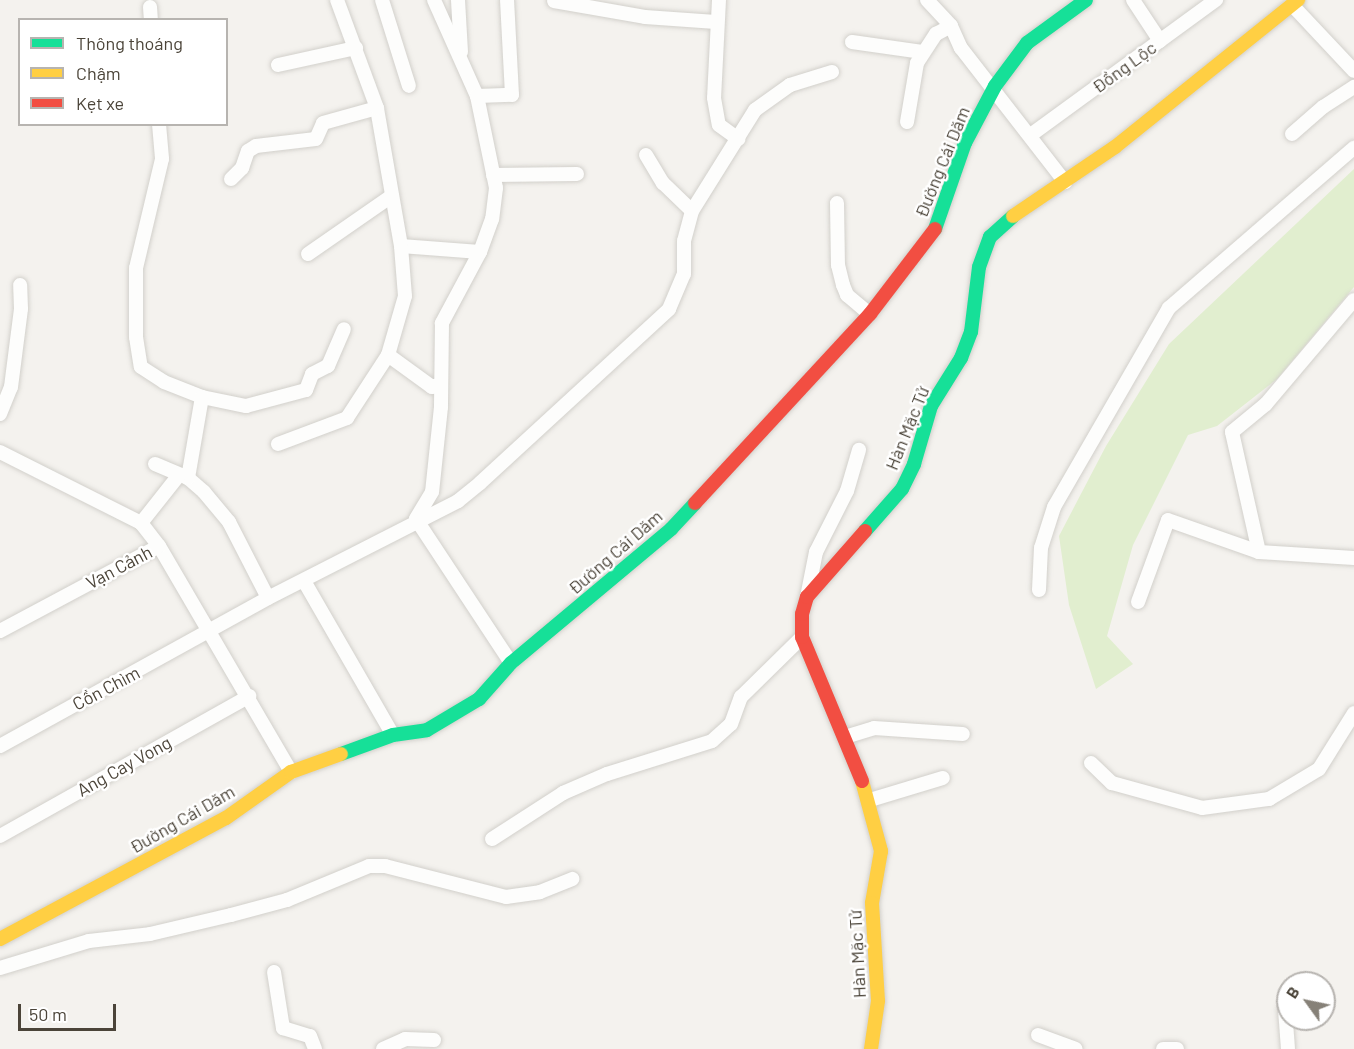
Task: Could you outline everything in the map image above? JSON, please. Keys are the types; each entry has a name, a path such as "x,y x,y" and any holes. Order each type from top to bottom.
{"street":[{"path":"278,444 347,418 388,355 405,296 401,246 390,197 376,108 338,0"},
{"path":"382,0 409,86"},
{"path":"434,0 477,96 496,188 492,219 480,252 442,323 441,384 432,492 416,519 511,663"},
{"path":"458,0 462,63"},
{"path":"477,96 512,95 507,0"},
{"path":"720,0 716,22 718,76 714,98 719,125 738,139"},
{"name":"Đường Cái Dăm","path":"0,939 226,818 291,772 393,735 427,730 479,699 511,663 671,529 870,314 910,257 935,229 966,143 995,86 1027,43 1086,0"},
{"path":"1133,0 1160,41"},
{"name":"Đồng Lộc","path":"1032,134 1216,0"},
{"path":"554,1 645,17 716,22"},
{"path":"935,2 962,48 1032,134 1065,182"},
{"path":"1295,3 1354,70"},
{"name":"Hàn Mặc Tử","path":"871,1049 878,1001 871,934 872,903 881,851 870,800 802,637 801,614 807,597 902,489 914,464 932,406 962,358 971,332 979,267 990,237 1001,224 1065,182 1295,3"},
{"path":"907,122 922,52 936,34 951,26"},
{"path":"852,42 922,52"},
{"path":"278,65 356,48"},
{"name":"Cồn Chìm","path":"0,746 212,631 268,598 304,581 416,519 458,501 669,309 684,274 684,241 692,211 755,110 770,97 790,85 832,72"},
{"path":"1292,134 1323,106 1354,87"},
{"path":"231,179 242,168 248,151 256,146 316,139 322,123 376,108"},
{"path":"159,126 162,159 136,268 136,337 141,367 164,382 202,397 246,406 306,390 312,374 328,366 344,329"},
{"path":"1039,590 1041,548 1054,507 1169,308 1354,148"},
{"path":"646,155 663,183 692,211"},
{"path":"493,175 577,174"},
{"path":"308,254 390,197"},
{"path":"837,203 838,265 843,285 847,295 870,314"},
{"path":"401,246 480,252"},
{"path":"0,414 11,387 20,285"},
{"path":"1259,552 1232,432 1266,404 1354,300"},
{"path":"388,355 432,387 441,384"},
{"path":"184,477 202,397"},
{"path":"807,597 816,552 847,490 860,450"},
{"path":"0,452 141,523"},
{"path":"155,464 184,477 229,522 268,598"},
{"name":"Vạn Cảnh","path":"0,632 159,546 141,523 184,477"},
{"path":"1138,602 1168,520 1259,552 1354,558"},
{"path":"159,546 181,588 212,631 291,772"},
{"path":"304,581 393,735"},
{"path":"492,839 564,793 607,774 712,741 731,724 741,697 802,637"},
{"name":"Ang Cay Vong","path":"0,836 249,696"},
{"path":"1091,763 1112,783 1202,808 1269,800 1319,769 1354,713"},
{"path":"845,737 874,728 963,734"},
{"path":"870,800 942,778"},
{"path":"0,968 89,940 150,934 287,900 369,866 394,868 506,897 540,892 572,879"},
{"path":"274,972 284,1028 310,1036 315,1049"},
{"path":"1287,1031 1288,1049"},
{"path":"1038,1035 1076,1049"},
{"path":"383,1049 405,1039 434,1040"},
{"path":"1163,1049 1177,1049"}],"green space":[{"path":"1354,169 1354,287 1277,379 1217,426 1188,435 1133,545 1107,636 1133,664 1096,689 1069,605 1059,536 1106,446 1169,344"}],"traffic: fast":[{"path":"935,229 965,143 995,86 1027,43 1086,0"},
{"path":"865,531 902,489 914,464 931,406 961,358 971,332 979,267 990,237 1013,216"},
{"path":"341,754 393,735 427,730 479,699 511,663 671,529 695,503"}],"traffic: slow":[{"path":"1013,216 1115,147 1298,0"},
{"path":"0,939 226,818 291,772 341,754"},
{"path":"862,781 881,851 872,903 878,1001 871,1049"}],"traffic: jam":[{"path":"695,503 870,314 935,229"},
{"path":"862,781 802,637 802,614 807,597 865,531"}]}
